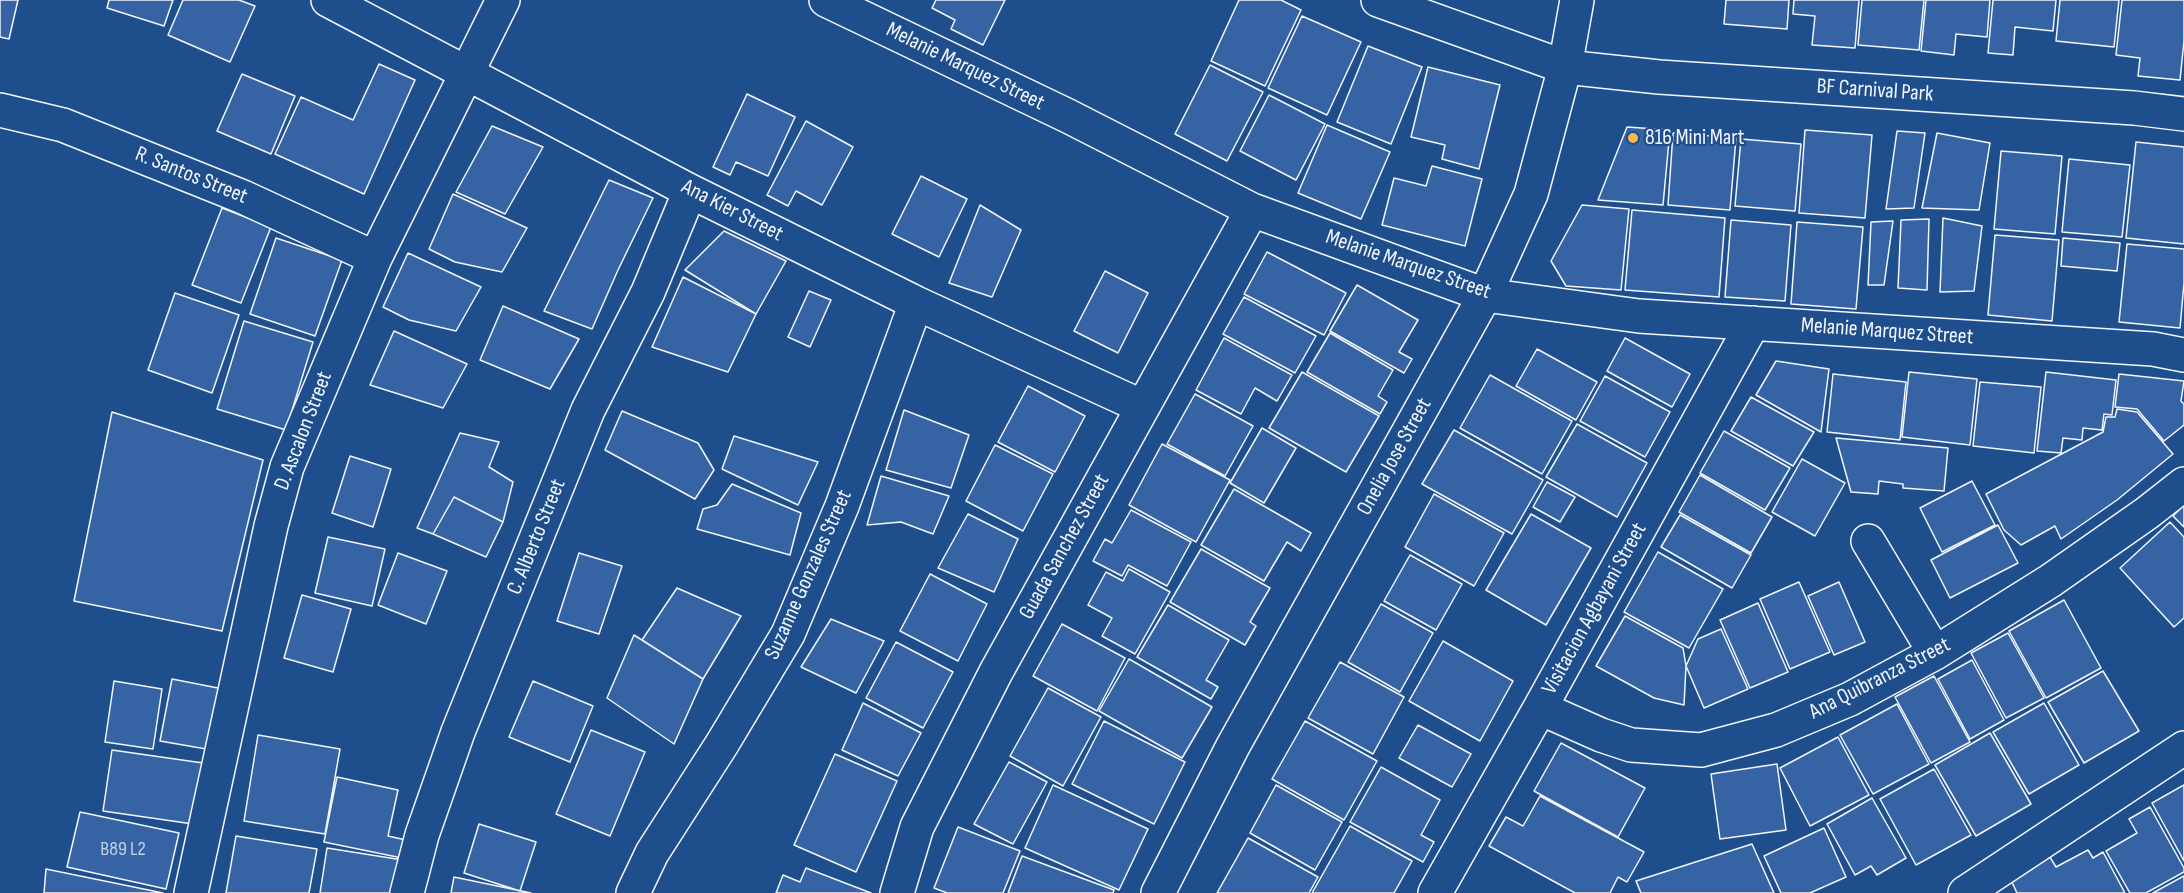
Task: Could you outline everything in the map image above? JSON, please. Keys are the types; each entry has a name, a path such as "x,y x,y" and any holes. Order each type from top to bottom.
{"street":[{"name":"Ana Kier Street","path":"328,0 690,191 916,303 1143,407"},
{"name":"D. Ascalon Street","path":"192,893 286,467 375,258 469,73 503,0"},
{"name":"Melanie Marquez Street","path":"826,0 1068,116 1252,210 1485,295 1639,316 2152,349 2184,355"},
{"name":"BF Carnival Park","path":"1378,0 1565,67 1659,77 2134,108 2184,114"},
{"name":"Onelia Jose Street","path":"1158,893 1233,746 1485,295 1531,194 1565,67 1577,0"},
{"name":"R. Santos Street","path":"0,110 63,125 243,196 375,258"},
{"name":"C. Alberto Street","path":"407,893 422,835 458,732 507,610 588,410 648,292 690,191"},
{"name":"Guada Sanchez Street","path":"897,893 917,827 996,672 1252,210"},
{"name":"Suzanne Gonzales Street","path":"633,893 652,853 722,744 788,634 842,506 916,303"},
{"name":"Visitacion Agbayani Street","path":"1435,893 1753,323"},
{"name":"Ana Quibranza Street","path":"1540,708 1601,735 1631,745 1701,750 1776,730 1850,699 1935,653 2050,581 2147,513 2184,483"},
{"path":"1868,541 1935,653"},
{"path":"1965,893 2184,748"}],"building":[{"path":"0,0 18,0 9,39 0,37"},
{"path":"109,0 173,0 164,26 107,8"},
{"path":"183,0 239,0 255,6 230,62 168,35"},
{"path":"936,0 1005,0 983,45 951,29 955,20 932,8"},
{"path":"1239,0 1281,0 1301,10 1265,86 1211,61"},
{"path":"1726,0 1789,0 1787,29 1724,24"},
{"path":"1794,0 1859,0 1855,48 1812,45 1815,16 1793,14"},
{"path":"1862,0 1924,0 1919,50 1858,45"},
{"path":"1926,0 1990,0 1987,37 1956,34 1954,55 1921,51"},
{"path":"1993,0 2056,0 2053,31 2015,27 2013,55 1988,53"},
{"path":"2060,0 2119,0 2114,47 2056,41"},
{"path":"2122,0 2184,0 2184,41 2180,80 2138,76 2140,58 2116,55"},
{"path":"1302,16 1361,42 1327,115 1268,88"},
{"path":"1368,46 1422,67 1391,144 1337,122"},
{"path":"379,64 415,80 364,194 275,154 301,97 353,120"},
{"path":"1210,65 1263,92 1227,161 1175,134"},
{"path":"1428,67 1500,85 1479,169 1442,159 1445,145 1411,137"},
{"path":"242,74 295,96 271,154 217,131"},
{"path":"747,94 795,117 768,176 736,162 730,175 713,167"},
{"path":"1269,95 1325,124 1296,180 1240,151"},
{"path":"806,121 853,147 822,205 796,191 788,206 767,195"},
{"path":"1327,125 1390,152 1361,219 1298,193"},
{"path":"492,126 543,147 505,214 456,192"},
{"path":"1627,127 1670,130 1663,205 1598,200"},
{"path":"1805,130 1872,135 1865,218 1799,213"},
{"path":"1897,131 1925,133 1914,208 1886,209"},
{"path":"1673,133 1736,138 1730,210 1668,205"},
{"path":"1937,133 1990,143 1979,210 1922,208"},
{"path":"1741,139 1801,144 1795,211 1735,206"},
{"path":"2136,142 2184,147 2184,244 2126,238"},
{"path":"2001,151 2062,156 2055,234 1994,229"},
{"path":"2069,159 2130,165 2122,237 2062,232"},
{"path":"1432,166 1482,179 1465,246 1382,225 1394,178 1426,186"},
{"path":"921,176 967,199 939,257 892,234"},
{"path":"609,180 653,198 592,329 544,311"},
{"path":"453,194 527,228 502,272 455,262 429,249"},
{"path":"980,205 1021,230 992,297 949,283"},
{"path":"1582,205 1629,209 1621,290 1566,286 1551,261"},
{"path":"222,208 271,227 241,303 192,285"},
{"path":"1632,210 1725,218 1719,297 1625,290"},
{"path":"1943,218 1982,226 1974,291 1940,292"},
{"path":"1929,219 1927,290 1898,288 1901,220"},
{"path":"1731,220 1791,225 1785,301 1725,297"},
{"path":"1893,221 1884,285 1868,285 1871,222"},
{"path":"1797,222 1863,227 1856,309 1791,304"},
{"path":"724,231 786,261 756,314 685,270"},
{"path":"1995,235 2059,240 2052,321 1988,315"},
{"path":"276,238 342,260 315,336 250,314"},
{"path":"2063,238 2120,243 2117,271 2061,266"},
{"path":"2127,244 2184,249 2180,328 2119,322"},
{"path":"1267,252 1346,293 1324,335 1244,294"},
{"path":"408,253 481,287 456,331 409,320 383,307"},
{"path":"1105,271 1148,293 1118,353 1074,331"},
{"path":"683,277 756,314 728,372 652,347"},
{"path":"1357,285 1418,320 1399,352 1412,359 1404,373 1330,331"},
{"path":"809,291 831,300 810,347 788,337"},
{"path":"175,293 239,315 212,393 148,370"},
{"path":"1244,297 1316,336 1295,373 1223,334"},
{"path":"503,306 579,339 550,389 480,360"},
{"path":"244,321 313,342 286,430 217,409"},
{"path":"394,331 467,364 443,408 370,385"},
{"path":"1330,333 1393,370 1378,396 1387,402 1380,414 1307,372"},
{"path":"1224,338 1292,375 1277,401 1255,388 1241,414 1196,390"},
{"path":"1625,338 1690,374 1672,407 1607,371"},
{"path":"1537,349 1597,382 1576,420 1516,386"},
{"path":"1776,361 1829,369 1821,432 1756,395"},
{"path":"1302,372 1379,416 1346,472 1269,428"},
{"path":"1909,372 1977,379 1970,445 1902,437"},
{"path":"2046,372 2116,380 2112,415 2104,414 2102,430 2083,428 2082,440 2063,438 2061,453 2037,451"},
{"path":"1833,374 1906,382 1900,440 1827,432"},
{"path":"2119,374 2184,381 2181,401 2184,404 2184,425 2164,441 2137,409 2115,407"},
{"path":"1490,375 1572,421 1542,474 1460,428"},
{"path":"1605,376 1670,412 1645,457 1580,421"},
{"path":"1980,382 2041,387 2034,453 1973,446"},
{"path":"1028,386 1085,416 1055,472 998,442"},
{"path":"1195,394 1253,426 1225,476 1167,444"},
{"path":"1751,397 1814,432 1793,466 1731,431"},
{"path":"2117,409 2137,412 2173,454 2117,500 2061,539 2055,526 2021,545 2004,530 1986,494 2103,432 2106,417 2115,417"},
{"path":"904,410 969,435 951,488 886,470"},
{"path":"622,411 698,443 714,470 695,499 605,450"},
{"path":"112,412 263,460 222,631 74,601"},
{"path":"1577,424 1647,463 1617,517 1546,477"},
{"path":"1262,428 1296,448 1264,503 1230,483"},
{"path":"1454,430 1543,480 1512,534 1422,484"},
{"path":"1724,431 1790,468 1765,510 1700,473"},
{"path":"460,433 499,442 489,467 513,482 503,522 454,497 433,534 417,528"},
{"path":"734,436 818,462 798,505 722,469"},
{"path":"1836,438 1948,448 1944,491 1903,488 1903,484 1879,481 1878,494 1851,492"},
{"path":"1162,444 1230,480 1196,542 1129,505"},
{"path":"995,445 1053,474 1023,531 966,501"},
{"path":"350,456 391,469 373,527 332,513"},
{"path":"1802,459 1845,483 1815,536 1772,512"},
{"path":"1700,475 1772,517 1751,553 1679,512"},
{"path":"881,476 949,496 933,534 901,522 867,525"},
{"path":"1972,481 1995,525 1942,552 1920,508"},
{"path":"1547,482 1575,497 1560,522 1533,507"},
{"path":"732,484 801,513 790,555 697,529 703,509 717,505"},
{"path":"1234,489 1311,533 1301,551 1287,542 1264,581 1201,545"},
{"path":"1434,494 1504,533 1474,586 1405,547"},
{"path":"454,497 503,522 486,557 433,534"},
{"path":"2184,505 2184,527 2173,516"},
{"path":"1131,510 1191,542 1167,586 1128,565 1122,576 1093,561 1105,539 1112,543"},
{"path":"968,514 1018,539 994,592 938,568"},
{"path":"1531,514 1591,548 1546,625 1486,590"},
{"path":"1680,515 1751,555 1732,588 1661,547"},
{"path":"2170,522 2184,537 2184,618 2174,627 2120,568"},
{"path":"1998,525 2018,563 1950,598 1931,560"},
{"path":"328,537 385,549 372,606 315,593"},
{"path":"1201,549 1270,588 1250,622 1256,626 1245,645 1170,602"},
{"path":"1658,552 1723,589 1689,648 1624,612"},
{"path":"398,553 447,571 426,624 378,605"},
{"path":"579,553 622,566 599,634 557,621"},
{"path":"1410,555 1462,584 1436,630 1384,601"},
{"path":"1129,569 1170,592 1135,654 1102,636 1112,618 1088,605 1106,572 1123,581"},
{"path":"930,574 987,604 958,661 900,631"},
{"path":"1799,582 1830,652 1790,669 1760,599"},
{"path":"1839,582 1865,642 1834,655 1808,596"},
{"path":"677,588 741,616 703,679 642,640"},
{"path":"302,595 351,609 333,672 284,658"},
{"path":"2064,600 2101,668 2046,698 2009,631"},
{"path":"1758,603 1788,672 1750,688 1720,620"},
{"path":"1381,604 1433,633 1400,692 1348,662"},
{"path":"1168,605 1229,640 1206,680 1218,687 1211,699 1137,657"},
{"path":"1625,616 1683,648 1686,666 1684,705 1654,698 1596,666"},
{"path":"831,619 884,641 856,693 801,667"},
{"path":"1062,624 1125,658 1097,711 1033,676"},
{"path":"1721,629 1748,689 1704,708 1686,666 1698,639"},
{"path":"2008,633 2044,698 2006,718 1971,653"},
{"path":"634,635 703,679 674,744 607,698"},
{"path":"1443,641 1513,681 1480,741 1409,701"},
{"path":"896,642 953,672 923,728 866,698"},
{"path":"1129,659 1212,707 1182,758 1099,711"},
{"path":"1972,660 2004,720 1970,739 1938,679"},
{"path":"1340,662 1404,697 1373,754 1308,718"},
{"path":"2103,671 2139,731 2084,763 2048,702"},
{"path":"1934,676 1970,742 1931,763 1895,697"},
{"path":"172,679 223,689 212,750 160,741"},
{"path":"114,681 162,689 153,749 105,742"},
{"path":"533,681 593,706 570,762 509,737"},
{"path":"1048,688 1101,717 1063,786 1010,756"},
{"path":"863,703 921,733 898,776 842,750"},
{"path":"2044,703 2079,765 2029,794 1993,732"},
{"path":"1897,704 1929,764 1873,794 1840,735"},
{"path":"1104,721 1185,762 1154,824 1072,784"},
{"path":"1305,721 1377,761 1344,820 1272,779"},
{"path":"1418,725 1471,754 1452,787 1399,758"},
{"path":"591,730 645,752 610,836 556,814"},
{"path":"1990,733 2031,804 1976,836 1935,765"},
{"path":"258,735 340,749 325,834 244,821"},
{"path":"1838,737 1869,795 1810,826 1780,768"},
{"path":"1561,743 1645,788 1618,837 1534,791"},
{"path":"112,750 203,763 193,824 103,811"},
{"path":"835,754 897,781 856,872 794,845"},
{"path":"1009,762 1047,782 1013,844 974,824"},
{"path":"1777,764 1786,830 1720,839 1711,774"},
{"path":"1381,767 1440,800 1421,835 1434,842 1423,862 1350,822"},
{"path":"1934,769 1971,835 1916,865 1880,799"},
{"path":"337,777 398,790 388,836 406,840 402,858 324,842"},
{"path":"1053,785 1148,829 1119,890 1025,848"},
{"path":"1276,785 1342,822 1315,870 1250,833"},
{"path":"2184,785 2184,861 2152,803"},
{"path":"1540,796 1644,852 1627,882 1618,877 1610,893 1575,893 1489,846 1506,817 1523,826"},
{"path":"1872,798 1906,858 1877,875 1871,866 1855,875 1827,824"},
{"path":"2150,807 2184,868 2184,872 2146,893 2130,893 2106,851 2137,833 2129,819"},
{"path":"80,812 179,833 166,889 67,867"},
{"path":"479,824 536,842 520,891 464,873"},
{"path":"1350,826 1412,861 1394,893 1312,893"},
{"path":"958,827 1020,851 1003,893 947,893 934,888"},
{"path":"1824,828 1846,877 1810,893 1781,893 1764,856"},
{"path":"236,836 317,849 309,893 226,893"},
{"path":"1248,838 1318,877 1309,893 1217,893"},
{"path":"1752,844 1774,893 1641,893 1636,881"},
{"path":"327,848 409,861 403,893 320,893"},
{"path":"2088,850 2093,858 2103,852 2125,893 2017,893 2010,878 2050,857 2056,867"},
{"path":"1022,856 1114,890 1113,893 1008,893"},
{"path":"806,868 871,893 776,893 783,875 800,882"},
{"path":"46,869 163,893 44,893"},
{"path":"2184,876 2184,893 2153,893"},
{"path":"454,877 531,893 451,893"}],"place":[{"name":"816 Mini Mart","path":"1633,138"}]}
